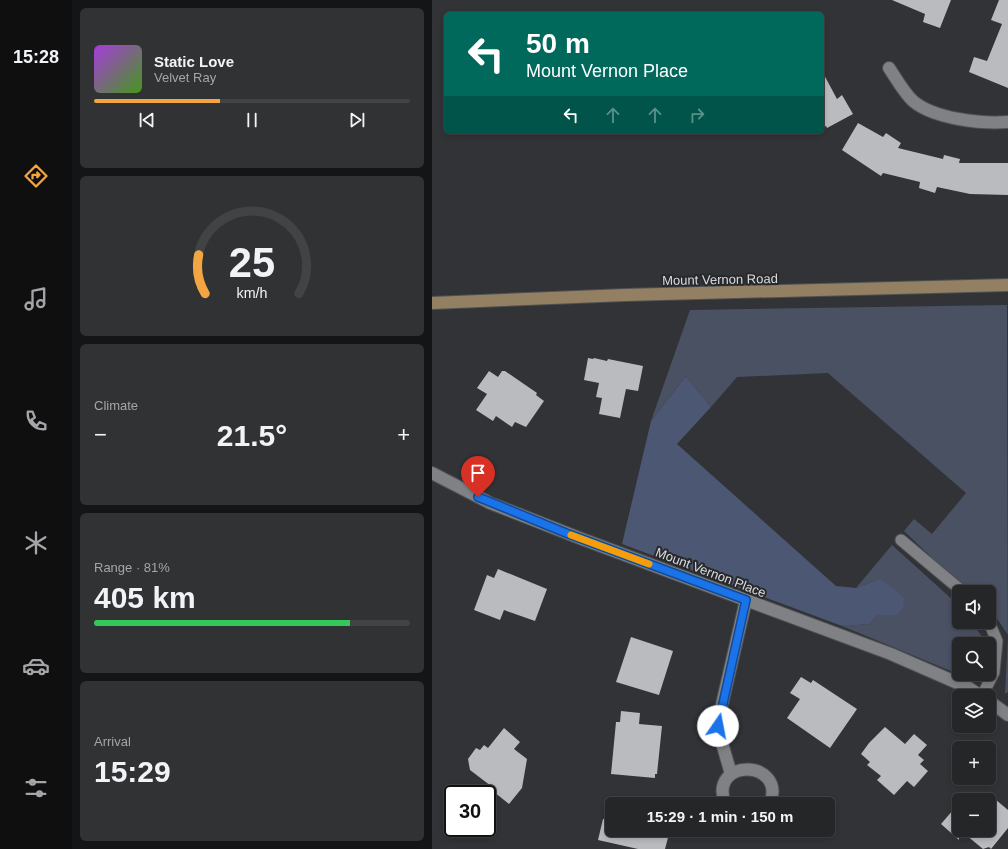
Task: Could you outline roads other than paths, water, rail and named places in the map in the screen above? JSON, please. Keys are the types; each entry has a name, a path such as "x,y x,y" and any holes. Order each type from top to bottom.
{"main road":[{"name":"Mount Vernon Road","path":"432,303 625,295 1008,285"}],"street":[{"path":"889,68 913,101 937,114 991,123 1008,122"},
{"name":"Mount Vernon Place","path":"432,473 490,503 891,654 970,689"},
{"path":"731,774 718,726 746,600"},
{"path":"996,706 1008,714"},
{"path":"724,797 723,789 731,774 738,770 753,769 766,776 772,790 771,797"}],"lane":[{"path":"901,540 955,585"},
{"path":"985,689 994,672 997,641 992,629"}]}
